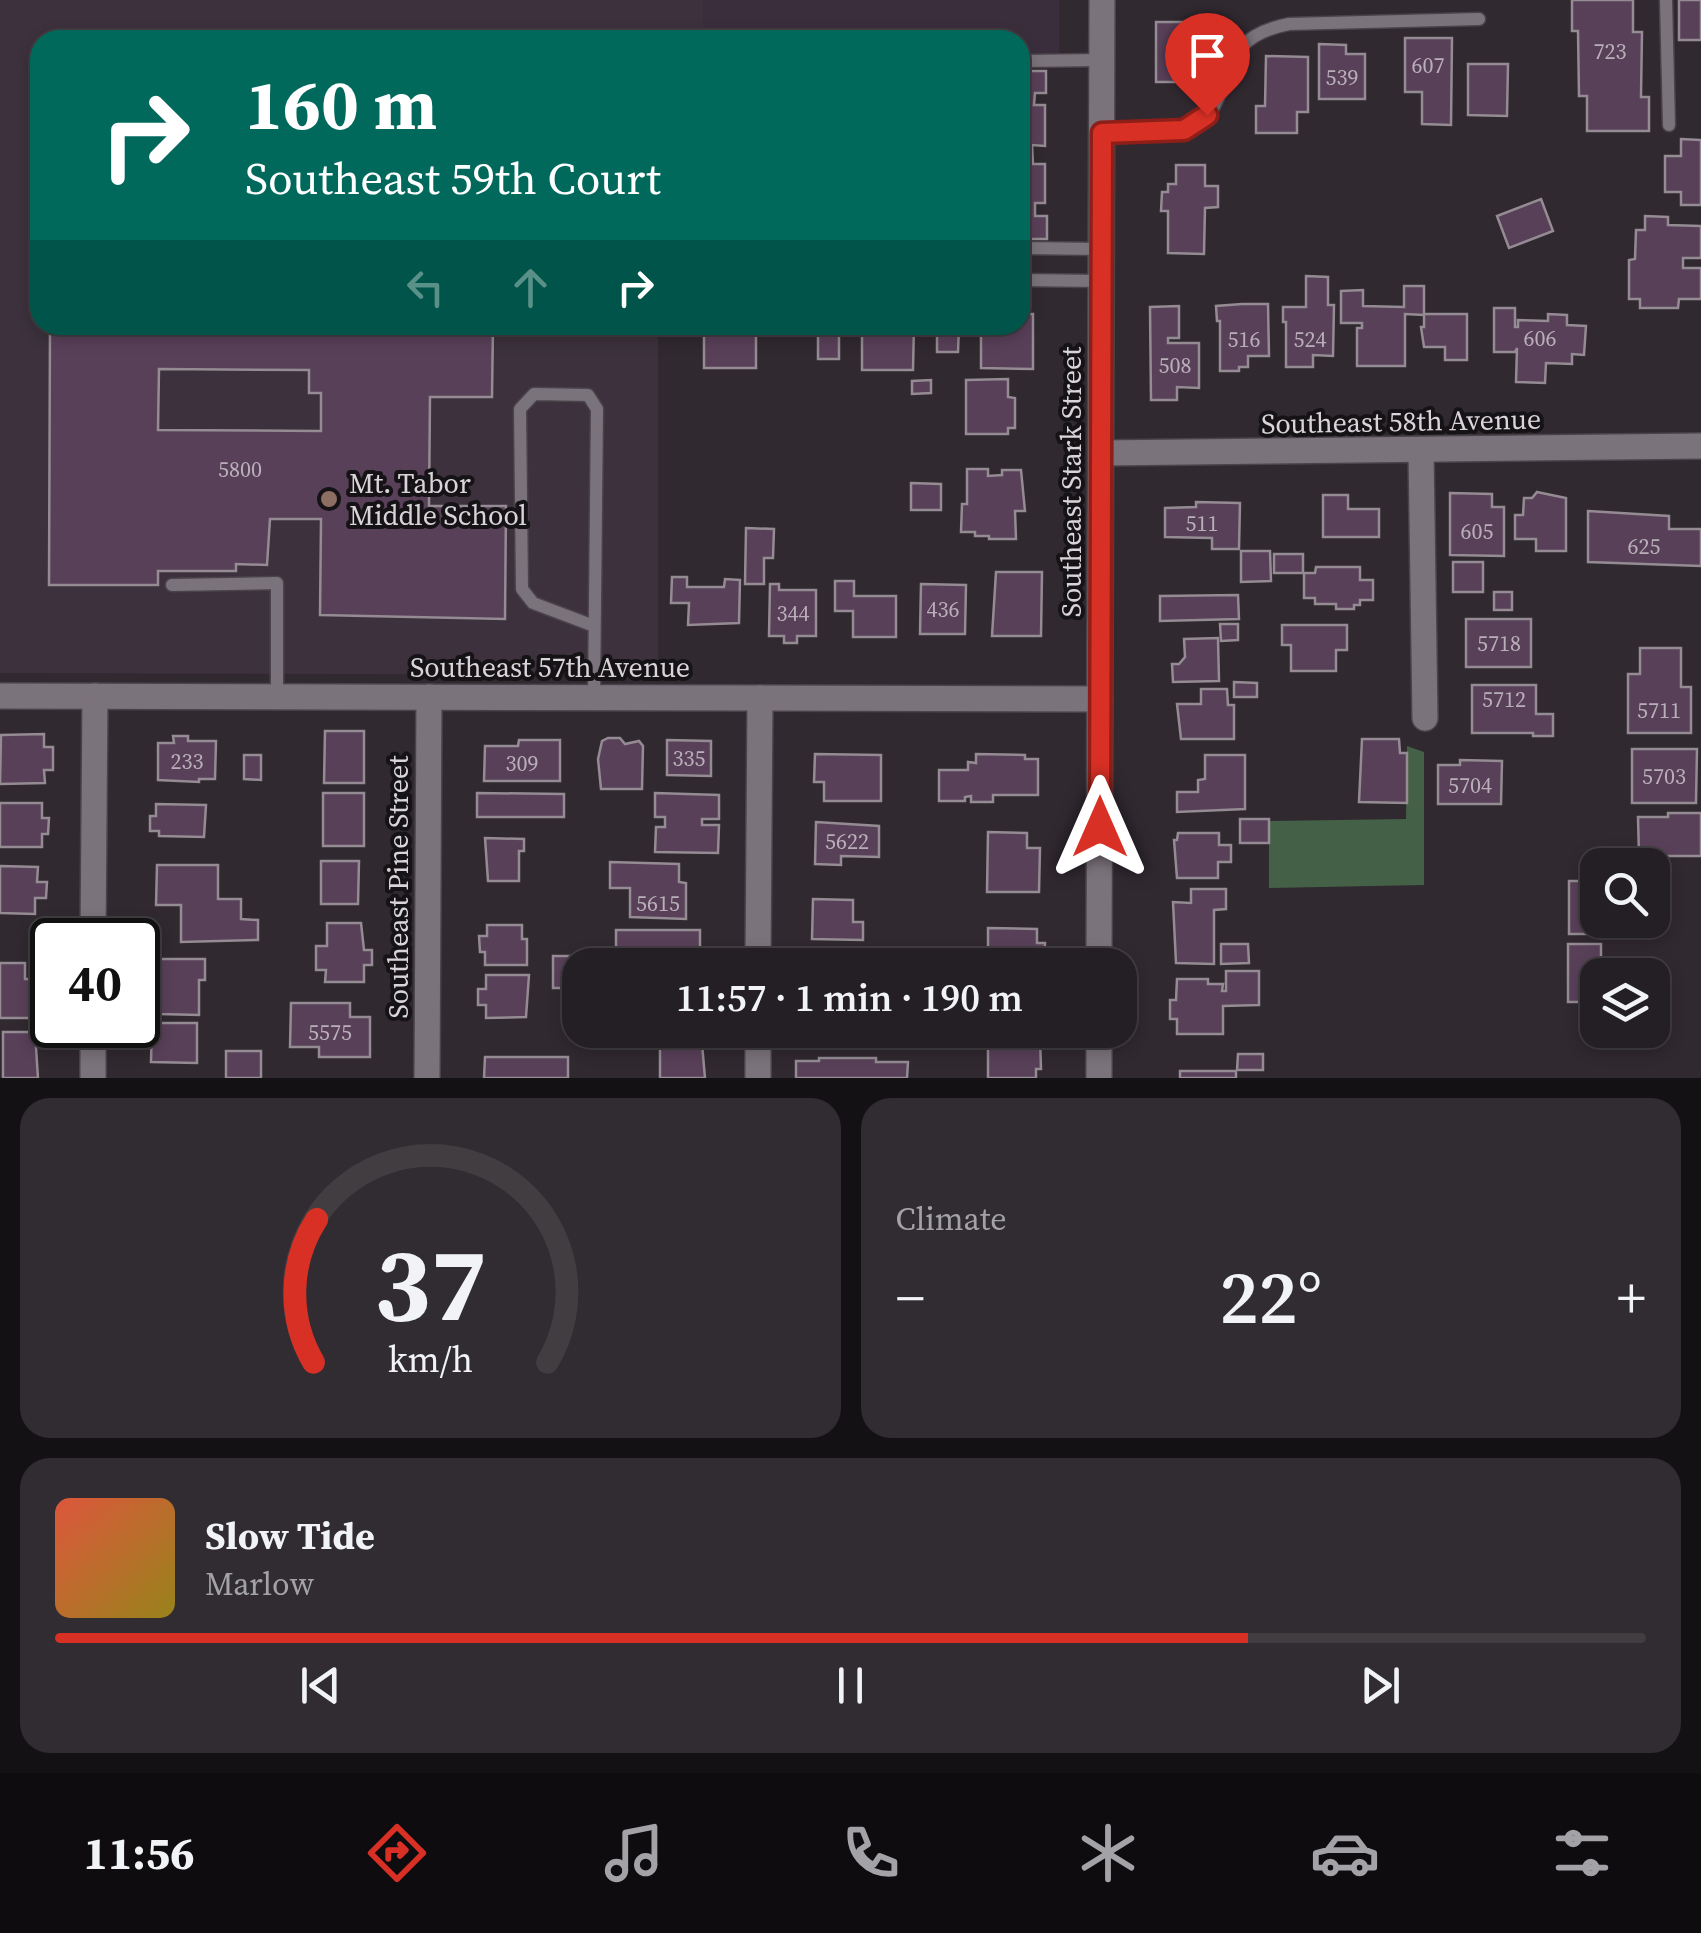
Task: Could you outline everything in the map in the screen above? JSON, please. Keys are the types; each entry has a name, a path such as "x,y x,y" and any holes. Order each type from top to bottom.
{"street":[{"name":"Southeast Stark Street","path":"1100,948 1102,0"},
{"name":"Southeast 58th Avenue","path":"1101,453 1701,446"},
{"path":"1420,451 1426,718"},
{"name":"Southeast 57th Avenue","path":"0,696 1100,699"},
{"path":"94,696 94,918"},
{"name":"Southeast Pine Street","path":"427,1078 429,697"},
{"path":"758,948 760,698"},
{"path":"93,1048 93,1078"},
{"path":"758,1048 758,1078"},
{"path":"1099,1048 1099,1078"}],"lane":[{"path":"1666,0 1669,126"},
{"path":"1102,133 1168,132 1196,124 1218,100 1231,60 1242,45 1268,28 1289,24 1478,19"},
{"path":"1030,61 1102,60"},
{"path":"1030,248 1102,249"},
{"path":"1030,280 1101,280"},
{"path":"594,626 533,603 522,589 520,409 534,394 588,395 598,409 594,697"},
{"path":"172,585 276,583 277,696"}],"shaded area":[{"name":"Mt. Tabor Middle School","path":"0,0 703,0 703,30 30,30 30,335 658,335 658,675 0,673"},
{"path":"703,0 1059,0 1059,54 1030,54 1030,30 703,30"}],"green space":[{"path":"1407,746 1424,752 1424,885 1269,888 1269,821 1406,819"}],"building":[{"path":"1572,0 1633,0 1633,32 1642,32 1641,97 1649,97 1649,131 1587,131 1587,96 1579,96 1578,31 1572,31"},
{"path":"1679,0 1701,0 1701,40 1679,40"},
{"path":"1156,22 1211,22 1210,49 1200,49 1200,82 1156,82"},
{"path":"1405,38 1452,38 1451,125 1422,124 1422,92 1405,92"},
{"path":"1319,44 1346,45 1346,54 1365,54 1365,99 1319,99"},
{"path":"1266,56 1308,57 1308,112 1297,112 1297,133 1256,133 1256,106 1265,106"},
{"path":"1468,64 1508,64 1507,116 1468,115"},
{"path":"1030,71 1046,71 1046,93 1035,93 1034,105 1045,105 1045,146 1032,145 1033,164 1045,164 1045,203 1035,203 1035,216 1047,216 1047,239 1030,239"},
{"path":"1681,139 1701,140 1701,205 1681,205 1681,192 1665,192 1665,156 1681,156"},
{"path":"1176,165 1205,165 1205,186 1218,186 1218,207 1205,208 1204,254 1168,253 1168,211 1161,211 1162,192 1168,192 1168,184 1176,184"},
{"path":"1541,199 1553,231 1509,248 1497,216"},
{"path":"1645,216 1668,217 1668,225 1701,226 1701,258 1683,258 1683,268 1701,268 1701,299 1679,299 1678,308 1640,308 1640,299 1629,299 1629,260 1635,259 1636,230 1645,230"},
{"path":"1306,276 1328,277 1328,305 1334,305 1333,356 1313,355 1313,367 1286,367 1283,307 1306,307"},
{"path":"1404,286 1424,286 1424,314 1467,314 1467,360 1445,360 1445,347 1424,347 1424,315 1405,314 1405,366 1357,366 1357,328 1362,328 1362,323 1341,323 1341,291 1363,290 1363,306 1404,307"},
{"path":"1268,304 1269,356 1248,356 1248,367 1220,371 1220,321 1216,306"},
{"path":"1179,306 1179,338 1168,338 1168,343 1199,343 1199,388 1177,387 1177,400 1151,400 1150,307"},
{"path":"1494,308 1515,308 1515,327 1518,320 1548,321 1548,314 1567,315 1567,325 1586,326 1584,355 1572,354 1572,364 1546,363 1545,383 1516,382 1517,348 1515,352 1494,352"},
{"path":"1033,314 1033,369 981,368 981,335 1030,335"},
{"path":"50,335 493,335 492,397 430,397 429,506 506,506 505,619 320,615 321,519 270,519 267,565 236,564 236,571 158,571 158,585 49,585","holes":["159,369 309,370 309,393 321,393 321,431 158,430"]},
{"path":"704,335 756,335 756,368 704,368"},
{"path":"818,335 839,335 839,359 818,359"},
{"path":"862,335 914,335 913,370 862,370"},
{"path":"937,335 959,335 958,352 937,352"},
{"path":"1008,379 1008,397 1015,398 1015,428 1008,428 1008,434 966,434 966,380"},
{"path":"931,380 931,393 912,394 912,381"},
{"path":"967,469 988,469 988,476 1002,475 1002,470 1021,470 1025,511 1015,511 1016,539 989,539 975,536 975,532 961,532 962,504 967,504"},
{"path":"911,483 941,484 941,510 911,510"},
{"path":"1537,492 1566,498 1566,551 1536,551 1536,539 1515,539 1515,515 1523,515 1524,498 1532,498"},
{"path":"1450,493 1492,494 1492,507 1504,507 1504,556 1450,555"},
{"path":"1323,495 1348,495 1348,509 1379,509 1379,537 1323,537"},
{"path":"1196,502 1240,503 1239,549 1212,549 1212,538 1165,537 1165,508 1196,507"},
{"path":"1588,511 1669,516 1669,529 1701,529 1701,566 1588,562"},
{"path":"746,528 774,529 773,558 764,558 764,584 745,584"},
{"path":"1241,551 1270,551 1271,581 1241,582"},
{"path":"1274,554 1303,554 1303,573 1274,573"},
{"path":"1453,562 1483,562 1483,592 1453,592"},
{"path":"1316,567 1360,567 1360,580 1373,580 1373,600 1360,600 1354,609 1336,609 1336,604 1315,604 1315,598 1304,598 1304,573 1315,573"},
{"path":"996,572 1042,572 1041,636 992,636"},
{"path":"672,577 687,577 687,587 724,587 725,579 740,580 739,623 688,625 689,603 671,603"},
{"path":"835,581 854,581 854,596 896,596 896,637 853,637 853,611 835,611"},
{"path":"770,584 779,584 779,590 816,590 816,636 797,636 797,643 784,643 784,636 769,636"},
{"path":"921,584 966,585 965,634 920,634"},
{"path":"1494,592 1512,592 1512,610 1494,610"},
{"path":"1238,595 1239,619 1160,621 1160,596"},
{"path":"1466,619 1531,619 1531,667 1466,667"},
{"path":"1220,624 1238,624 1238,640 1221,641"},
{"path":"1282,625 1347,625 1347,650 1336,650 1336,671 1291,671 1291,645 1282,645"},
{"path":"1218,638 1219,681 1173,682 1172,664 1179,664 1185,657 1184,639"},
{"path":"1640,648 1681,648 1681,687 1691,687 1691,733 1628,733 1628,674 1640,674"},
{"path":"1234,682 1257,683 1257,697 1234,697"},
{"path":"1472,685 1536,685 1536,714 1553,714 1553,736 1472,733"},
{"path":"1201,689 1227,689 1228,705 1234,705 1234,739 1181,739 1177,704 1201,704"},
{"path":"325,731 364,731 364,783 324,783"},
{"path":"44,734 44,747 53,747 53,770 44,770 45,783 0,784 1,735"},
{"path":"173,736 188,736 188,741 216,741 215,779 158,780 158,743 174,743"},
{"path":"620,738 625,744 639,741 643,746 642,789 601,789 598,759 602,741"},
{"path":"1362,739 1399,739 1400,753 1407,753 1407,803 1359,802"},
{"path":"519,740 560,740 560,781 484,781 485,746 518,746"},
{"path":"667,740 711,741 711,776 667,775"},
{"path":"1632,749 1697,749 1696,803 1632,803"},
{"path":"815,754 881,755 881,801 824,801 824,782 814,782"},
{"path":"976,754 1038,759 1038,795 993,795 993,802 971,802 971,796 965,797 965,801 939,801 939,770 968,770 968,762 976,763"},
{"path":"244,755 261,755 261,780 244,779"},
{"path":"1205,755 1245,755 1245,809 1177,812 1177,792 1198,792 1198,780 1205,779"},
{"path":"1460,760 1502,761 1501,804 1438,804 1438,765 1460,765"},
{"path":"323,793 364,793 364,846 323,846"},
{"path":"477,793 564,794 564,817 477,817"},
{"path":"655,793 719,795 719,819 702,819 702,825 719,825 718,853 655,852 656,827 665,827 665,817 655,817"},
{"path":"0,803 42,803 42,818 49,818 48,834 42,834 42,847 0,847"},
{"path":"156,804 206,805 204,837 159,836 159,831 150,831 150,816 156,816"},
{"path":"1668,813 1701,813 1701,856 1670,856 1670,848 1639,848 1638,817 1668,817"},
{"path":"1240,819 1269,819 1269,843 1240,843"},
{"path":"816,822 879,826 879,857 841,856 841,865 815,864"},
{"path":"988,832 1027,833 1027,848 1040,848 1039,892 987,892"},
{"path":"1178,833 1219,833 1219,845 1231,845 1231,862 1218,862 1218,878 1177,878 1174,840"},
{"path":"485,838 524,839 524,851 519,851 519,881 488,881"},
{"path":"321,861 359,861 358,904 321,904"},
{"path":"610,862 679,864 679,882 686,883 686,919 630,917 630,888 610,888"},
{"path":"157,865 218,865 218,899 241,899 241,919 258,920 258,940 181,942 181,905 156,905"},
{"path":"0,866 38,867 37,882 47,882 46,898 35,898 35,914 0,913"},
{"path":"1569,881 1580,881 1580,934 1569,934"},
{"path":"1191,889 1226,889 1226,909 1214,910 1214,964 1176,963 1173,902 1191,903"},
{"path":"813,899 853,900 853,922 863,922 863,940 812,939"},
{"path":"327,923 361,923 364,950 372,950 372,965 364,965 364,982 325,982 326,970 316,970 316,946 327,946"},
{"path":"487,925 522,925 522,939 527,939 527,965 485,965 479,936 487,936"},
{"path":"988,928 1037,929 1037,943 1045,943 1045,948 988,948"},
{"path":"616,930 700,930 700,948 616,948"},
{"path":"1221,944 1248,944 1249,963 1221,964"},
{"path":"1568,944 1601,944 1601,958 1580,958 1580,1002 1568,1002"},
{"path":"553,956 562,956 562,988 553,988"},
{"path":"160,959 205,959 205,980 199,980 199,1015 160,1014"},
{"path":"0,963 25,963 25,979 30,979 30,1018 0,1018"},
{"path":"1226,971 1259,971 1259,1005 1223,1006 1223,1034 1177,1034 1177,1019 1170,1019 1170,1000 1176,1000 1177,979 1208,979 1208,984 1223,984 1222,991 1226,991"},
{"path":"486,975 529,975 526,1017 486,1018 486,1005 478,1005 478,989 486,989"},
{"path":"291,1003 350,1003 350,1017 370,1017 370,1057 319,1057 319,1047 290,1047"},
{"path":"160,1023 197,1023 197,1063 151,1062 151,1048 160,1048"},
{"path":"3,1032 30,1032 30,1048 36,1048 38,1078 3,1078"},
{"path":"660,1048 702,1048 705,1078 660,1078"},
{"path":"988,1048 1040,1048 1041,1069 1036,1069 1036,1078 988,1078"},
{"path":"226,1051 261,1051 261,1078 226,1078"},
{"path":"1238,1054 1263,1054 1263,1070 1237,1070"},
{"path":"485,1057 568,1057 568,1078 484,1078"},
{"path":"819,1058 908,1062 907,1078 796,1078 796,1061"},
{"path":"1180,1071 1236,1071 1236,1078 1180,1078"}],"place":[{"name":"Mt. Tabor Middle School","path":"329,499"}],"route":[{"path":"1100,827 1102,133 1184,130 1207,115"}]}
